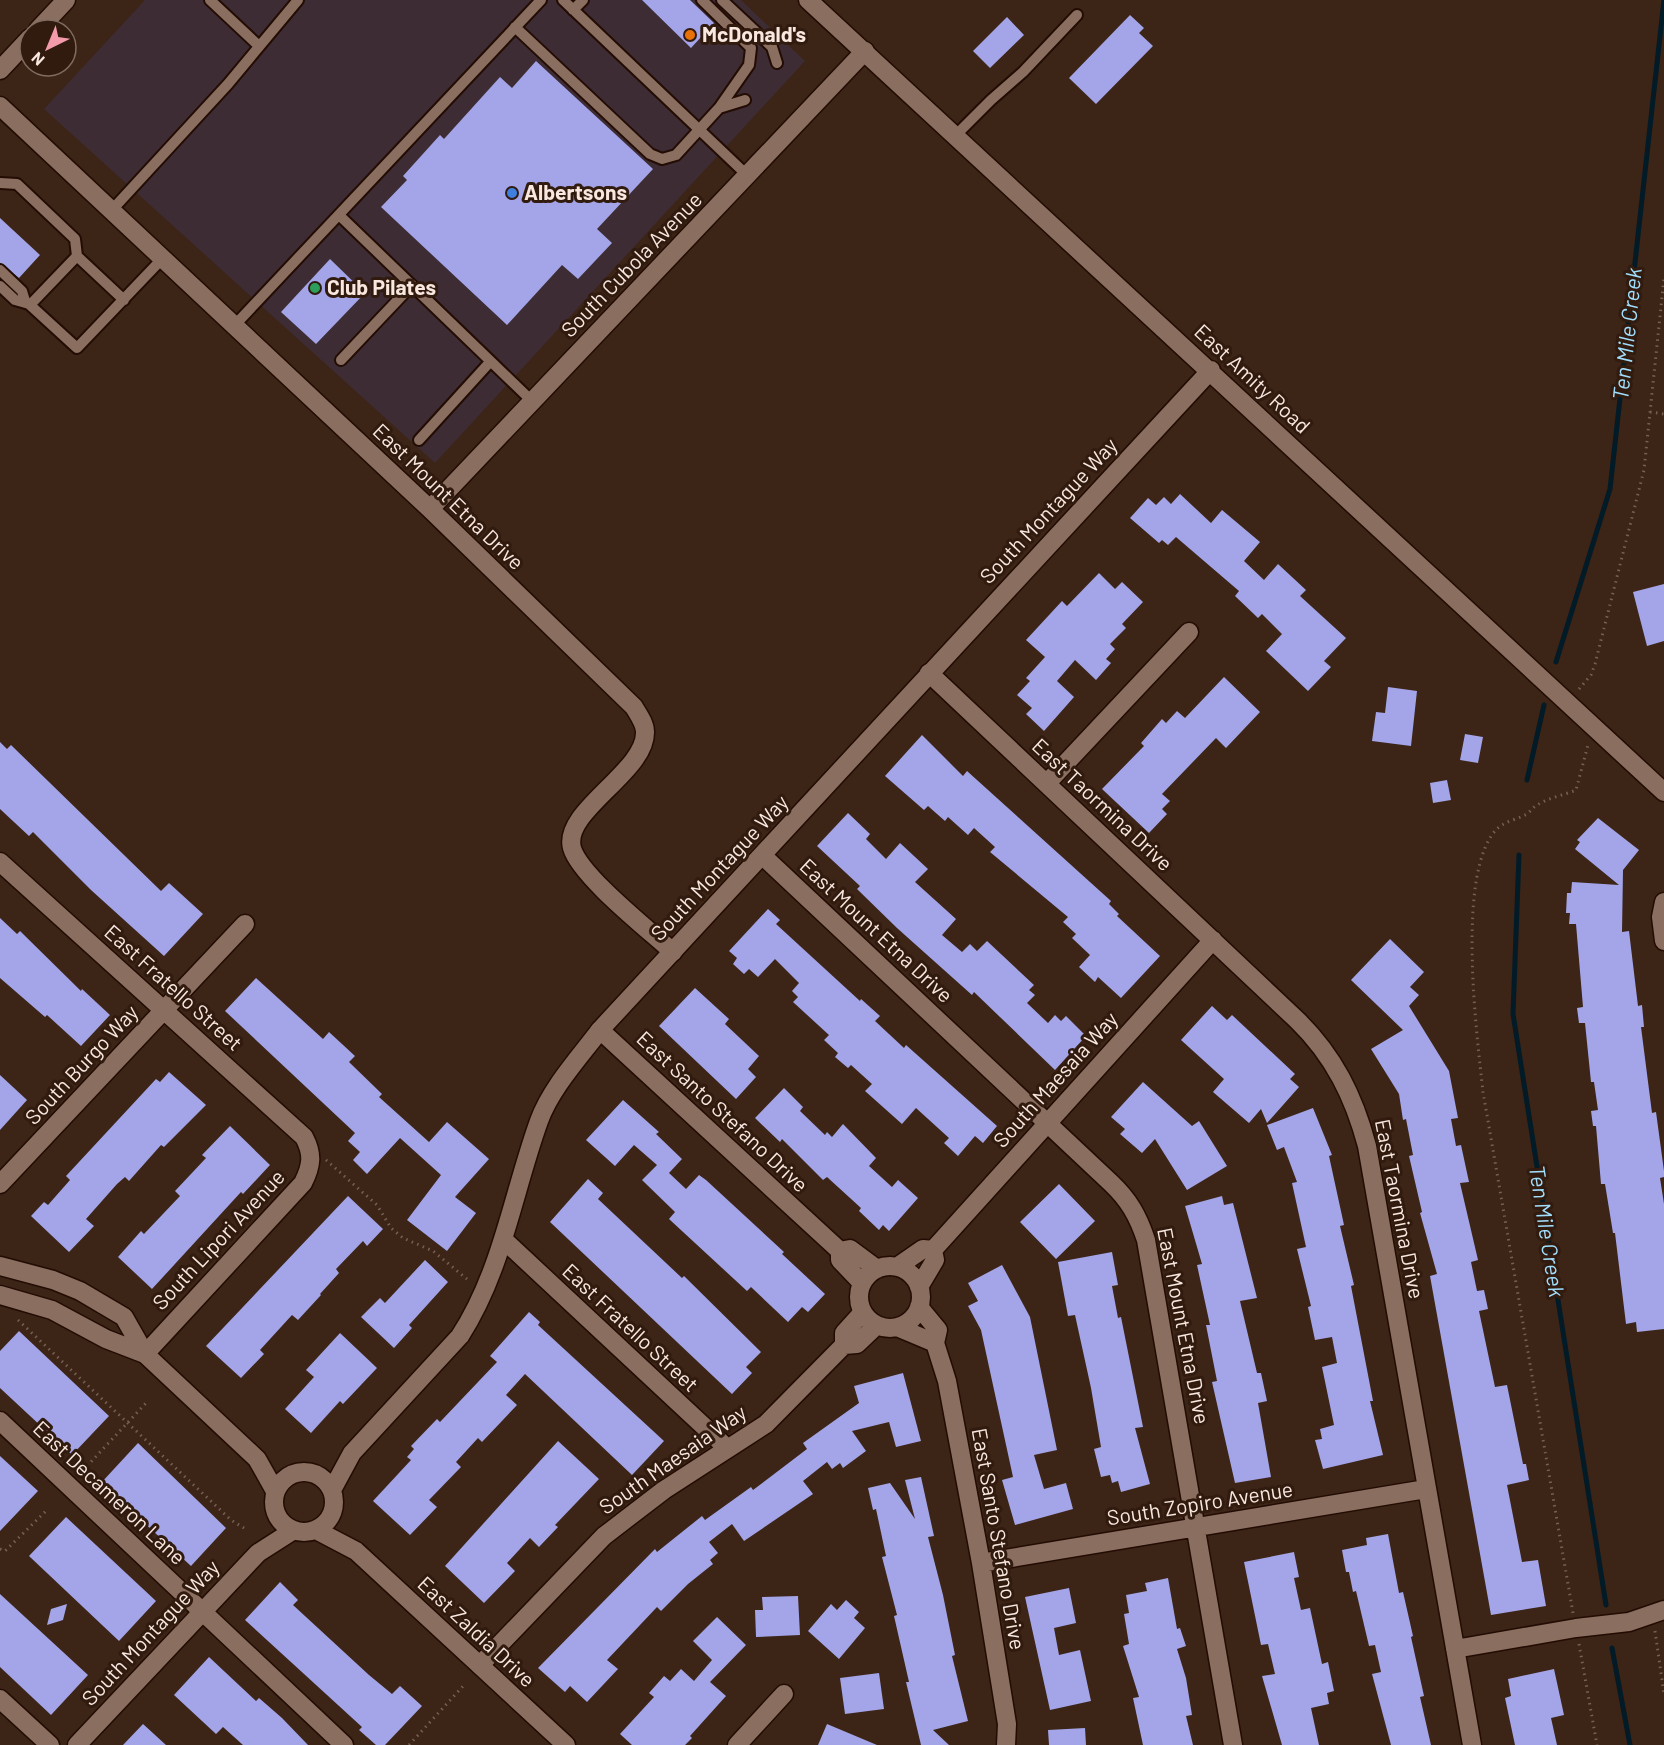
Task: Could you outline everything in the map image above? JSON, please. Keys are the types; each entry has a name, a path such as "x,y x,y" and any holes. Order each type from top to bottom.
{"street":[{"path":"49,18 66,0"},
{"name":"East Amity Road","path":"808,0 1211,370 1664,792"},
{"path":"0,70 18,51"},
{"name":"South Cubola Avenue","path":"430,509 865,51"},
{"name":"East Mount Etna Drive","path":"0,106 430,509 634,707 645,731 636,758 583,814 574,828 571,846 580,866 673,952"},
{"name":"South Montague Way","path":"332,1490 352,1453 460,1336 479,1301 504,1240 540,1119 563,1080 600,1030 1211,370"},
{"path":"1047,783 1189,632"},
{"name":"East Taormina Drive","path":"929,673 1315,1038 1329,1056 1352,1098 1366,1146 1472,1745"},
{"name":"East Mount Etna Drive","path":"763,856 1129,1200 1146,1240 1233,1745"},
{"name":"East Fratello Street","path":"0,862 303,1137 311,1151"},
{"path":"1664,902 1661,917 1664,941"},
{"name":"South Burgo Way","path":"0,1183 245,924"},
{"name":"South Maesaia Way","path":"933,1250 1213,940"},
{"name":"East Santo Stefano Drive","path":"600,1030 840,1251 840,1260 862,1283"},
{"name":"South Lipori Avenue","path":"145,1354 303,1183 311,1167 311,1151"},
{"name":"East Fratello Street","path":"504,1240 727,1448"},
{"name":"East Santo Stefano Drive","path":"840,1251 850,1249 877,1269"},
{"name":"South Maesaia Way","path":"897,1267 923,1249 933,1250"},
{"name":"South Maesaia Way","path":"919,1287 935,1260 933,1250"},
{"path":"0,1266 53,1280 105,1304 124,1317 145,1354 257,1459 275,1491"},
{"path":"897,1327 907,1323 919,1307 919,1287 914,1278 897,1267 877,1269 862,1283 859,1292 863,1312 877,1325 897,1327 935,1343"},
{"path":"0,1295 52,1310 106,1339 145,1354"},
{"name":"East Santo Stefano Drive","path":"919,1307 938,1330 935,1343 947,1381 981,1563 1006,1724 1006,1745"},
{"name":"South Maesaia Way","path":"844,1345 844,1333 863,1312"},
{"name":"South Maesaia Way","path":"480,1665 604,1536 664,1490 778,1414 844,1345 857,1344 877,1325"},
{"name":"East Decameron Lane","path":"0,1421 344,1745"},
{"name":"South Montague Way","path":"315,1473 352,1453"},
{"path":"257,1459 291,1474"},
{"path":"315,1473 325,1480 332,1490 334,1501 332,1513 316,1530 305,1532 294,1530 276,1515 273,1503 275,1491 281,1481 291,1474 315,1473"},
{"name":"South Zopiro Avenue","path":"981,1563 1426,1489"},
{"name":"East Zaldia Drive","path":"332,1513 356,1551"},
{"name":"South Montague Way","path":"258,1553 276,1515"},
{"name":"South Montague Way","path":"77,1745 258,1553 294,1530"},
{"name":"East Zaldia Drive","path":"316,1530 356,1551 566,1745"},
{"path":"1455,1649 1576,1628 1629,1622 1664,1610"},
{"path":"737,1745 784,1694"},
{"path":"0,1699 50,1745"}],"lane":[{"path":"210,0 259,46"},
{"path":"111,211 228,84 298,0"},
{"path":"234,326 541,0"},
{"path":"563,0 748,176"},
{"path":"573,10 583,0"},
{"path":"515,27 650,153 662,159 676,155 700,130 719,108 749,65 751,48 702,0"},
{"path":"722,0 772,48 777,63"},
{"path":"956,135 1023,72 1077,15"},
{"path":"719,108 745,100"},
{"path":"0,183 17,184 75,239 77,256 124,300"},
{"path":"339,215 533,402"},
{"path":"27,303 77,256"},
{"path":"0,270 22,291 27,303 77,348 162,259"},
{"path":"341,360 412,285"},
{"path":"0,286 15,300 27,303"},
{"path":"419,440 490,362"}],"path":[{"path":"1568,702 1591,675 1595,664 1635,513 1644,470 1664,278"},
{"path":"1650,412 1664,414"},
{"path":"1574,1620 1484,1092 1475,1016 1473,925 1475,876 1486,847 1498,828 1527,813 1538,804 1576,790 1593,726"},
{"path":"311,1151 336,1167 377,1205 391,1228 403,1238 433,1251 467,1279"},
{"path":"15,1317 231,1520 244,1528"},
{"path":"87,1466 147,1402"},
{"path":"0,1549 5,1551 47,1510"},
{"path":"1655,1631 1664,1694"},
{"path":"1579,1644 1597,1745"},
{"path":"409,1745 465,1684"}],"shaded area":[{"path":"145,0 741,0 805,61 435,463 44,109 73,78 78,78 78,72"}],"building":[{"name":"McDonald's","path":"642,0 690,0 714,23 691,48"},
{"path":"1130,15 1144,28 1139,33 1153,46 1096,104 1069,78"},
{"path":"1007,17 1024,35 990,68 973,51"},
{"name":"Albertsons","path":"536,61 653,169 597,229 612,243 578,279 562,265 507,325 381,207 407,180 403,176 440,135 444,139 500,77 512,88"},
{"path":"0,218 40,255 19,278 0,263"},
{"path":"330,259 365,293 316,344 281,312"},
{"path":"1180,494 1211,523 1222,510 1260,542 1244,561 1264,580 1278,564 1306,590 1300,596 1346,638 1324,661 1331,667 1308,691 1266,651 1282,634 1262,614 1258,618 1235,596 1239,591 1176,537 1168,545 1162,540 1159,543 1130,518 1148,498 1156,505 1164,497 1171,504"},
{"path":"1099,573 1115,589 1122,582 1143,602 1122,624 1126,628 1110,644 1115,649 1106,659 1111,663 1096,680 1075,660 1057,681 1074,697 1044,731 1026,714 1032,708 1017,695 1030,681 1026,678 1045,657 1026,640 1062,601 1067,606"},
{"path":"1664,584 1664,641 1647,646 1633,592"},
{"path":"1224,677 1260,712 1226,748 1216,738 1162,794 1170,801 1162,809 1167,814 1149,833 1102,789 1144,746 1141,743 1162,719 1166,723 1177,711 1185,718"},
{"path":"1388,687 1417,691 1411,746 1372,741 1376,712 1385,713"},
{"path":"1465,734 1483,737 1478,763 1460,760"},
{"path":"922,735 963,776 967,771 1111,901 1109,904 1119,914 1117,916 1160,956 1121,998 1098,977 1095,982 1079,967 1090,955 1072,938 1076,934 1063,922 1068,917 990,852 995,847 974,828 968,835 948,817 945,821 928,806 924,810 885,776"},
{"path":"0,742 7,749 11,745 161,891 169,883 203,914 164,956 91,890 33,832 29,836 0,809"},
{"path":"1447,780 1451,800 1433,803 1430,783"},
{"path":"848,813 870,834 866,839 886,859 900,843 928,869 915,882 956,919 942,935 962,952 970,944 977,951 987,941 1034,985 1029,990 1035,995 1027,1003 1048,1023 1055,1015 1061,1021 1066,1016 1086,1036 1055,1070 974,992 972,995 897,928 857,889 860,886 817,846"},
{"path":"1598,818 1639,850 1623,870 1622,932 1629,931 1638,1006 1642,1005 1644,1027 1641,1027 1652,1113 1656,1112 1664,1171 1664,1177 1660,1178 1664,1204 1664,1329 1637,1332 1636,1322 1626,1324 1615,1233 1613,1233 1605,1184 1601,1184 1596,1126 1593,1126 1591,1111 1598,1110 1594,1082 1591,1082 1585,1023 1579,1023 1577,1008 1583,1007 1576,924 1569,924 1570,913 1566,913 1567,893 1571,893 1572,882 1619,885 1575,849 1580,842 1577,840"},
{"path":"768,909 780,920 776,924 860,1001 861,999 880,1016 875,1021 904,1048 906,1045 997,1126 983,1143 975,1136 958,1156 944,1143 949,1138 916,1108 902,1124 865,1091 872,1084 851,1065 848,1068 835,1057 838,1053 824,1040 829,1035 793,1002 798,997 792,991 799,983 775,959 758,977 749,969 744,974 733,964 737,958 729,951"},
{"path":"0,918 17,934 20,931 81,991 82,989 110,1015 81,1046 47,1015 45,1017 0,978"},
{"path":"1390,939 1424,972 1410,987 1419,995 1409,1006 1449,1071 1458,1118 1451,1119 1456,1146 1461,1145 1469,1182 1460,1183 1478,1260 1471,1262 1477,1291 1484,1290 1488,1309 1479,1311 1495,1387 1507,1385 1523,1464 1526,1464 1529,1480 1507,1485 1522,1562 1538,1560 1546,1606 1491,1615 1430,1276 1437,1274 1420,1213 1422,1212 1409,1156 1413,1155 1406,1119 1403,1120 1399,1094 1371,1049 1403,1030 1351,980"},
{"path":"256,978 323,1039 329,1032 355,1056 349,1062 382,1094 379,1097 429,1142 447,1122 489,1159 455,1197 476,1213 447,1251 407,1220 441,1175 400,1138 367,1174 353,1160 360,1152 348,1141 355,1133 225,1011"},
{"path":"695,988 729,1019 725,1024 759,1056 748,1069 756,1077 736,1099 659,1026"},
{"path":"1212,1006 1227,1020 1232,1015 1295,1074 1290,1079 1299,1087 1267,1123 1261,1109 1249,1123 1213,1092 1224,1079 1181,1040"},
{"path":"169,1072 206,1105 164,1147 161,1145 129,1181 125,1177 117,1184 86,1219 94,1226 69,1252 31,1216 44,1202 48,1205 70,1180 66,1176 156,1079 160,1082"},
{"path":"0,1075 27,1100 0,1130"},
{"path":"1143,1082 1192,1126 1199,1121 1227,1166 1187,1190 1155,1139 1142,1153 1120,1134 1125,1129 1111,1117"},
{"path":"784,1088 803,1107 800,1111 825,1135 827,1132 832,1137 843,1124 876,1158 869,1166 892,1187 898,1180 918,1198 889,1231 883,1225 879,1230 859,1211 861,1208 827,1177 823,1180 782,1139 780,1142 755,1118"},
{"path":"623,1100 659,1132 656,1134 682,1159 669,1173 686,1189 699,1175 706,1180 784,1252 782,1254 825,1294 808,1312 802,1307 788,1322 751,1287 747,1291 669,1219 675,1212 642,1180 657,1165 634,1145 615,1166 586,1140"},
{"path":"1313,1108 1332,1155 1329,1156 1344,1225 1340,1226 1354,1285 1351,1286 1373,1401 1370,1401 1383,1455 1323,1469 1315,1440 1322,1439 1320,1429 1334,1425 1322,1367 1337,1363 1332,1337 1315,1340 1308,1307 1311,1306 1297,1249 1306,1247 1292,1183 1297,1182 1284,1147 1277,1150 1267,1125"},
{"path":"230,1126 270,1165 243,1194 241,1192 152,1289 118,1257 141,1231 144,1234 180,1196 175,1191 206,1158 202,1155"},
{"path":"588,1179 603,1193 598,1199 682,1278 684,1276 761,1352 746,1367 752,1373 732,1394 550,1222"},
{"path":"1059,1184 1095,1221 1056,1259 1020,1222"},
{"path":"348,1196 383,1229 367,1246 363,1241 336,1269 339,1273 298,1320 292,1315 260,1350 264,1354 241,1378 206,1346"},
{"path":"1222,1196 1224,1205 1233,1203 1257,1298 1240,1301 1257,1373 1261,1373 1267,1401 1258,1403 1271,1477 1235,1483 1212,1382 1217,1381 1206,1325 1210,1325 1197,1265 1202,1264 1185,1206"},
{"path":"1112,1252 1118,1285 1112,1286 1118,1318 1121,1317 1143,1427 1135,1428 1150,1484 1121,1492 1118,1481 1112,1483 1110,1475 1101,1477 1094,1449 1101,1447 1091,1388 1075,1315 1068,1316 1058,1262"},
{"path":"425,1260 448,1282 409,1325 412,1328 394,1348 361,1317 380,1298 385,1303"},
{"path":"1002,1265 1030,1317 1057,1450 1034,1455 1044,1489 1066,1483 1073,1509 1015,1525 1002,1480 1013,1477 981,1330 968,1306 978,1301 968,1283"},
{"path":"529,1312 540,1322 538,1325 664,1441 632,1475 525,1374 506,1395 517,1405 482,1442 478,1438 456,1462 461,1467 429,1500 437,1507 410,1535 373,1501 411,1460 407,1457 414,1449 411,1446 437,1419 440,1422 497,1362 490,1356"},
{"path":"19,1331 109,1416 72,1455 0,1388 0,1351"},
{"path":"340,1333 377,1368 343,1404 340,1401 311,1433 285,1409 314,1377 306,1370"},
{"path":"903,1373 921,1441 896,1447 889,1422 852,1431 866,1451 843,1468 840,1463 832,1469 827,1462 803,1481 813,1494 744,1541 732,1524 709,1542 718,1553 710,1560 713,1564 688,1584 661,1611 657,1607 607,1660 618,1669 587,1702 570,1686 565,1692 538,1668 655,1549 657,1552 702,1516 705,1520 751,1487 753,1490 807,1449 803,1443 859,1403 854,1386"},
{"path":"558,1441 599,1479 555,1525 558,1527 539,1547 530,1538 507,1563 515,1571 484,1603 445,1566"},
{"path":"138,1443 226,1528 191,1566 101,1483"},
{"path":"0,1456 38,1491 0,1531"},
{"path":"921,1477 934,1536 928,1537 943,1595 955,1655 952,1656 968,1721 933,1730 949,1745 921,1745 906,1682 909,1682 894,1616 897,1615 882,1557 886,1556 876,1509 873,1510 868,1488 890,1483 915,1519 905,1480"},
{"path":"66,1517 156,1601 119,1641 29,1556"},
{"path":"1388,1534 1399,1593 1403,1592 1413,1636 1411,1637 1424,1696 1420,1697 1431,1745 1391,1745 1372,1674 1381,1672 1375,1645 1369,1646 1356,1591 1353,1592 1349,1572 1346,1572 1342,1550 1367,1545 1366,1538"},
{"path":"1294,1552 1299,1577 1294,1578 1301,1610 1310,1608 1322,1664 1328,1662 1334,1691 1327,1693 1329,1704 1311,1708 1319,1745 1282,1745 1262,1676 1275,1674 1268,1644 1261,1645 1244,1562"},
{"path":"1168,1578 1177,1629 1180,1628 1186,1646 1177,1649 1186,1678 1192,1715 1186,1716 1193,1745 1143,1745 1133,1698 1139,1697 1123,1646 1129,1644 1124,1614 1129,1613 1126,1595 1147,1591 1145,1583"},
{"path":"280,1582 298,1600 293,1605 369,1675 392,1694 400,1686 422,1706 385,1745 376,1745 359,1730 362,1727 245,1620"},
{"path":"1069,1588 1076,1623 1054,1628 1059,1655 1080,1650 1091,1701 1050,1710 1025,1597"},
{"path":"0,1594 88,1675 51,1715 0,1667"},
{"path":"798,1596 800,1635 756,1637 755,1610 763,1610 762,1597"},
{"path":"846,1600 859,1612 854,1618 865,1628 839,1659 808,1631 831,1604 837,1610"},
{"path":"67,1604 63,1620 47,1625 51,1609"},
{"path":"717,1617 746,1645 710,1682 726,1696 690,1736 692,1738 685,1745 632,1745 620,1734 654,1697 649,1693 664,1676 670,1681 681,1669 694,1681 712,1660 693,1641"},
{"path":"209,1657 256,1701 259,1698 282,1718 308,1745 243,1745 223,1727 216,1734 174,1695"},
{"path":"1554,1669 1564,1715 1551,1718 1557,1745 1515,1745 1505,1698 1511,1696 1508,1679"},
{"path":"879,1673 884,1709 845,1714 840,1678"},
{"path":"143,1724 166,1745 123,1745"},
{"path":"827,1724 877,1745 818,1745"},
{"path":"1085,1728 1086,1745 1049,1745 1048,1730"}],"waterway":[{"name":"Ten Mile Creek","path":"1556,662 1610,489 1664,0"},
{"name":"Ten Mile Creek","path":"1527,780 1544,705"},
{"name":"Ten Mile Creek","path":"1519,855 1513,1014 1606,1605"},
{"name":"Ten Mile Creek","path":"1612,1648 1630,1745"}],"place":[{"name":"McDonald's","path":"690,35"},
{"name":"Albertsons","path":"512,193"},
{"name":"Club Pilates","path":"315,288"}]}
